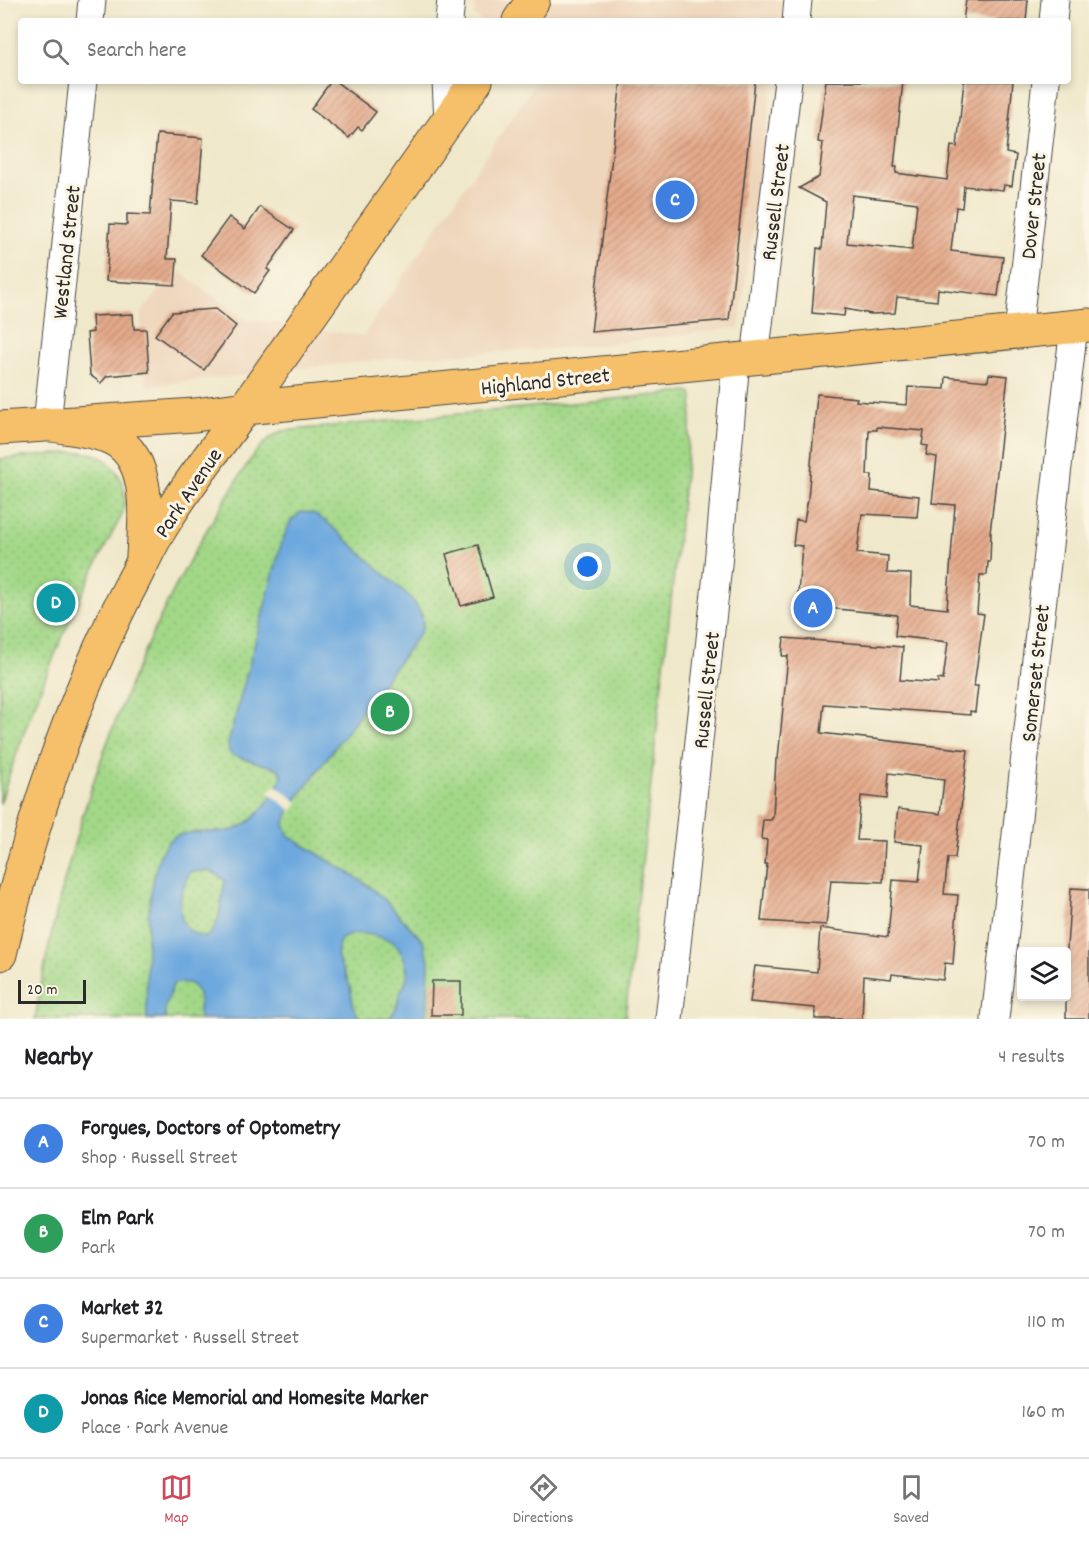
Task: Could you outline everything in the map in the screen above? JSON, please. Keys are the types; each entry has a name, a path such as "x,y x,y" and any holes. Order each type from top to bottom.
{"main road":[{"path":"521,18 533,0"},
{"name":"Park Avenue","path":"0,954 27,851 69,724 97,653 163,523 474,84"},
{"name":"Highland Street","path":"0,428 195,415 245,408 1081,325"},
{"path":"47,424 107,436 124,446 131,455 141,479 144,525 143,563"}],"street":[{"path":"90,18 92,0"},
{"path":"449,18 451,0"},
{"path":"796,18 798,0"},
{"path":"1053,18 1055,0"},
{"name":"Westland Street","path":"47,424 83,84"},
{"path":"446,84 448,121"},
{"name":"Russell Street","path":"669,1019 718,565 788,84"},
{"name":"Dover Street","path":"1018,332 1046,84"},
{"name":"Somerset Street","path":"995,1019 1081,325"}],"shaded area":[{"path":"475,0 782,0 780,18 477,18 474,16"},
{"path":"535,84 773,84 739,328 580,347 394,358 147,386 140,314 177,270 244,319 363,336"}],"green space":[{"path":"687,392 693,397 690,428 625,1019 35,1019 48,951 82,816 104,750 130,685 158,621 190,560 243,471 256,452 272,436 282,431"},
{"path":"79,452 101,458 117,472 124,492 122,515 86,585 54,657 25,730 0,804 0,459"}],"water":[{"path":"301,512 313,513 328,523 410,597 419,609 422,619 420,633 296,800 284,825 289,836 369,886 423,941 429,961 427,1019 389,1019 406,981 405,960 393,942 362,933 349,935 340,940 337,954 348,980 354,1008 361,1019 199,1019 197,991 189,983 182,982 173,984 165,1008 165,1019 147,1019 148,921 156,868 164,848 174,837 181,834 227,831 241,827 261,810 282,776 279,769 232,755 228,744 282,541 291,521","holes":["211,871 225,880 216,925 207,937 188,929 180,912 180,902 190,872"]}],"pier":[{"path":"275,785 298,802 292,811 269,793"}],"building":[{"path":"966,0 1028,0 1026,18 963,18"},
{"path":"329,84 339,84 376,112 362,130 358,127 349,138 311,109"},
{"path":"621,84 755,84 729,320 591,332"},
{"path":"826,84 903,84 894,167 897,167 896,173 947,180 951,146 957,147 964,84 1013,84 1006,153 1016,155 1012,186 1004,185 1003,190 964,186 962,208 956,207 951,251 1003,257 998,296 938,289 937,301 897,297 895,313 871,314 845,309 844,316 812,313 817,248 822,249 826,202 799,188 819,177 823,143 818,142","holes":["852,195 917,203 912,250 847,243"]},
{"path":"157,134 203,138 198,203 171,201 167,259 177,259 175,285 106,281 110,224 127,225 127,214 150,215"},
{"path":"260,207 294,230 267,269 270,271 254,293 201,255 229,217 245,229"},
{"path":"215,309 236,326 204,370 155,335 172,312"},
{"path":"133,314 134,329 146,329 149,372 107,376 101,383 90,375 87,333 93,332 92,316"},
{"path":"989,374 1008,376 990,533 990,562 988,562 987,575 980,575 977,613 984,614 974,686 978,686 975,712 970,711 970,715 824,704 821,733 968,750 955,858 948,858 944,894 958,895 953,964 945,963 943,980 892,974 891,979 864,976 862,1019 815,1019 815,1008 750,1002 755,966 817,972 820,928 888,937 893,880 919,882 923,845 894,842 898,809 940,814 944,780 889,773 887,799 861,796 857,840 885,841 883,882 831,880 826,925 761,921 767,840 761,839 763,820 771,820 773,817 776,759 778,759 788,656 782,656 784,638 903,647 900,680 938,683 938,679 943,680 948,642 895,636 897,615 797,605 802,546 793,545 796,520 804,521 808,499 817,394 857,398 856,401 907,405 908,387 945,389 946,377 988,381","holes":["877,427 924,431 922,445 928,446 926,455 937,457 932,503 955,505 947,609 910,605 911,574 887,573 888,556 857,553 862,514 917,517 919,496 871,491 872,475 867,475 869,430 877,430"]},
{"path":"478,545 493,597 461,606 446,554"},
{"path":"1071,888 1089,889 1089,1019 1066,1019 1066,1001 1071,1001 1071,947 1067,947"},
{"path":"432,981 461,981 461,1015 431,1015"}],"place":[{"name":"Market 32","path":"675,200"},
{"name":"Jonas Rice Memorial and Homesite Marker","path":"56,603"},
{"name":"Forgues, Doctors of Optometry","path":"813,608"},
{"name":"Elm Park","path":"390,712"}]}
